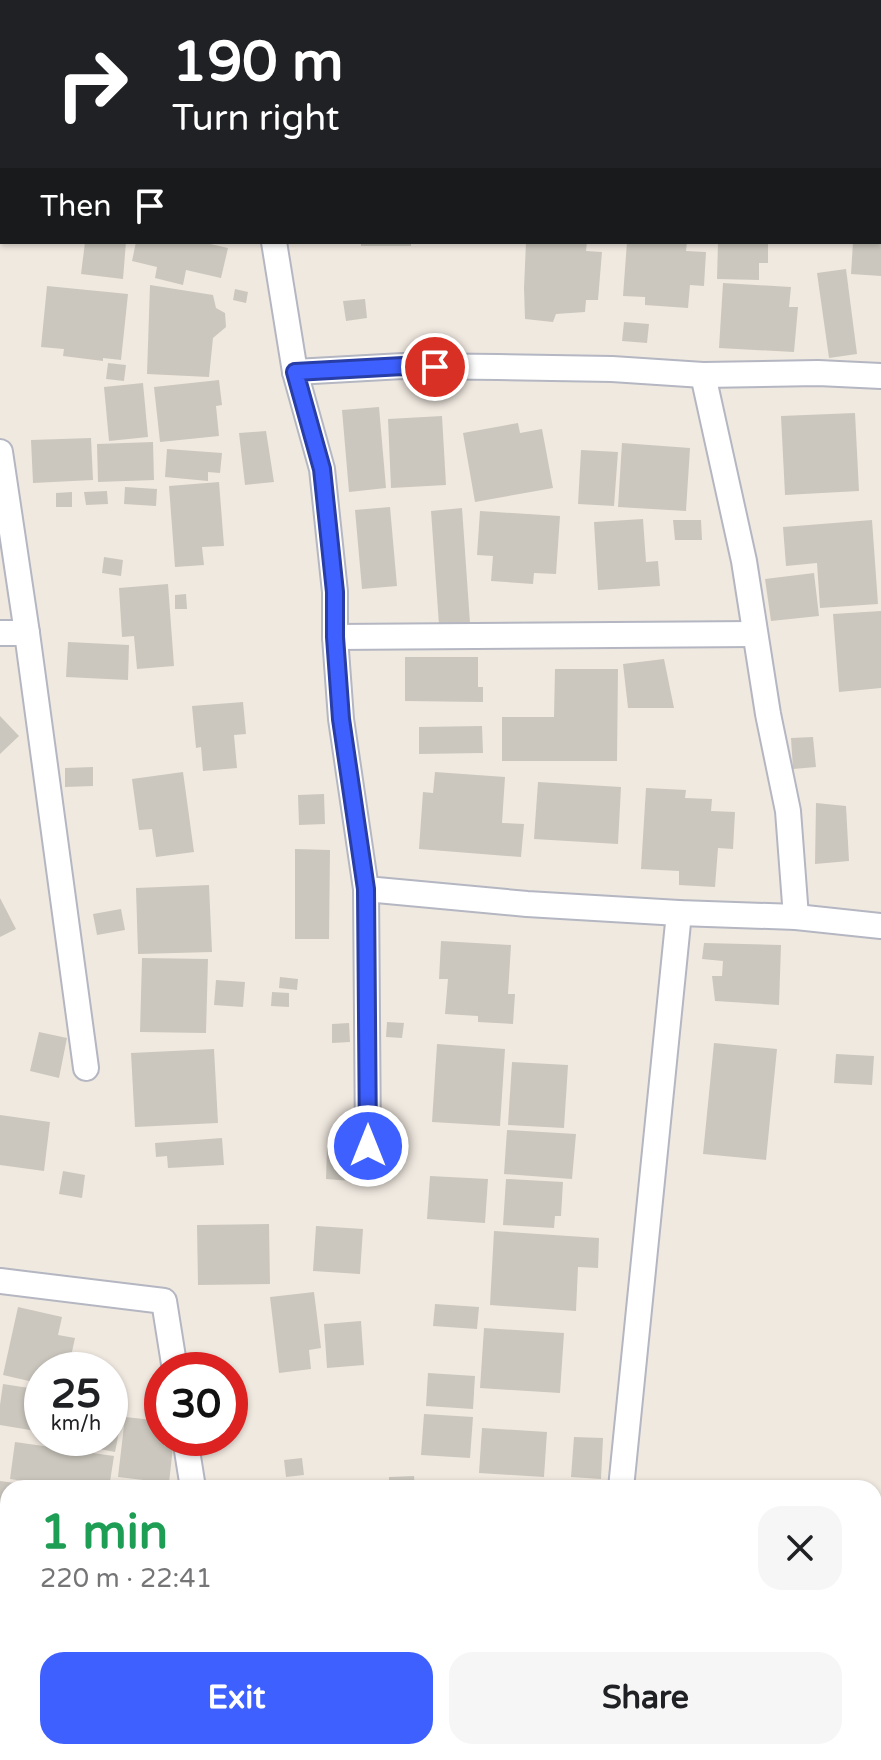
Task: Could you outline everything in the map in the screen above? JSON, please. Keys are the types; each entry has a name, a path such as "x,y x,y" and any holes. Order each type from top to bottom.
{"street":[{"path":"274,244 295,372 322,469 335,592 341,719 366,889 368,1146"},
{"path":"295,372 403,366 612,369 703,375 818,373 881,376"},
{"path":"703,375 744,561 768,714 788,811 796,917"},
{"path":"0,452 86,1068"},
{"path":"0,633 27,633"},
{"path":"335,637 755,634"},
{"path":"366,889 527,904 796,917 881,926"},
{"path":"622,1480 679,913"},
{"path":"0,1281 164,1301 172,1352"},
{"path":"188,1456 192,1480"}],"building":[{"path":"85,244 126,244 123,279 81,274"},
{"path":"136,244 210,244 228,248 221,278 186,270 183,285 155,278 157,267 132,261"},
{"path":"361,244 411,244 411,246"},
{"path":"526,244 587,244 586,251 602,252 598,300 586,300 585,312 556,314 553,322 525,319"},
{"path":"627,244 687,244 686,251 706,252 704,286 690,285 688,308 645,305 645,297 623,296"},
{"path":"718,244 768,244 768,263 759,263 759,280 717,279"},
{"path":"853,244 881,244 881,276 851,274"},
{"path":"846,269 857,354 829,358 817,273"},
{"path":"723,283 791,287 789,307 798,307 794,352 719,348"},
{"path":"150,285 213,295 216,308 225,313 226,327 213,338 209,377 147,374"},
{"path":"47,286 128,294 121,360 63,356 64,349 41,347"},
{"path":"235,289 248,292 246,303 233,300"},
{"path":"365,299 367,318 346,321 343,301"},
{"path":"624,322 649,324 647,343 622,341"},
{"path":"108,363 126,365 124,381 106,379"},
{"path":"219,380 222,405 216,406 219,436 160,442 154,387"},
{"path":"143,383 148,437 109,441 104,387"},
{"path":"379,407 386,488 349,492 342,410"},
{"path":"855,413 859,491 785,495 781,416"},
{"path":"442,416 446,485 391,488 388,419"},
{"path":"518,423 520,433 542,429 553,488 475,502 463,433"},
{"path":"266,431 274,482 245,485 239,433"},
{"path":"91,438 93,480 33,483 31,440"},
{"path":"153,442 154,480 98,482 97,444"},
{"path":"622,443 690,448 686,511 618,507"},
{"path":"167,449 222,453 220,473 208,472 208,481 165,477"},
{"path":"581,450 618,452 614,506 578,504"},
{"path":"219,482 224,546 202,547 204,565 175,567 169,486"},
{"path":"125,487 157,489 156,506 124,504"},
{"path":"107,491 108,504 86,505 84,492"},
{"path":"72,492 72,507 56,507 56,493"},
{"path":"390,507 397,586 362,589 355,510"},
{"path":"462,508 470,623 439,625 431,511"},
{"path":"480,511 560,516 556,574 534,573 533,584 491,581 493,556 477,555"},
{"path":"643,519 646,562 658,561 660,586 598,590 594,522"},
{"path":"673,520 701,520 702,540 675,540"},
{"path":"872,520 878,604 820,608 817,563 786,566 783,527"},
{"path":"104,557 123,560 121,576 102,573"},
{"path":"814,573 819,616 771,621 765,579"},
{"path":"168,584 174,666 137,669 134,636 122,637 119,588"},
{"path":"186,594 187,609 175,609 175,595"},
{"path":"881,611 881,688 839,692 833,614"},
{"path":"68,642 129,645 128,680 66,677"},
{"path":"405,657 478,657 478,687 483,687 483,702 405,701"},
{"path":"664,659 674,708 628,708 623,664"},
{"path":"555,669 618,669 617,761 502,761 502,717 554,717"},
{"path":"243,702 246,734 234,735 237,768 203,771 201,747 196,748 192,706"},
{"path":"0,716 19,736 0,754"},
{"path":"482,726 483,753 419,754 419,727"},
{"path":"813,737 816,767 793,769 791,738"},
{"path":"93,767 93,786 65,787 65,768"},
{"path":"183,772 194,852 156,857 152,829 139,830 132,779"},
{"path":"435,772 505,777 502,823 524,824 521,857 419,849 423,792 433,793"},
{"path":"538,782 621,787 618,844 534,839"},
{"path":"646,788 686,790 685,798 712,799 711,811 735,812 733,849 718,848 715,887 679,885 679,871 641,869"},
{"path":"324,794 325,824 299,825 298,795"},
{"path":"816,803 846,806 849,861 815,864"},
{"path":"295,849 330,850 329,939 295,939"},
{"path":"209,885 212,952 138,954 136,888"},
{"path":"0,898 16,929 0,937"},
{"path":"121,909 125,930 97,935 93,914"},
{"path":"441,941 511,945 508,994 515,994 513,1024 478,1022 478,1016 445,1014 448,979 439,979"},
{"path":"704,943 781,945 779,1005 715,1001 712,976 722,976 723,961 702,959"},
{"path":"142,958 208,959 206,1033 140,1032"},
{"path":"280,977 298,979 297,990 279,988"},
{"path":"216,980 245,982 243,1007 214,1005"},
{"path":"272,992 289,993 289,1007 271,1006"},
{"path":"387,1022 404,1023 402,1038 386,1037"},
{"path":"349,1023 350,1042 332,1043 332,1024"},
{"path":"39,1032 67,1038 59,1078 30,1071"},
{"path":"714,1043 777,1049 766,1160 703,1154"},
{"path":"437,1044 505,1049 500,1126 432,1122"},
{"path":"214,1049 218,1123 135,1127 131,1053"},
{"path":"836,1054 874,1056 872,1085 834,1083"},
{"path":"512,1062 568,1065 564,1128 508,1125"},
{"path":"0,1115 50,1122 44,1171 0,1165"},
{"path":"507,1130 576,1134 572,1179 504,1174"},
{"path":"222,1138 224,1165 168,1168 167,1156 156,1157 155,1143"},
{"path":"327,1148 354,1149 352,1181 326,1179"},
{"path":"63,1171 85,1175 82,1198 59,1194"},
{"path":"430,1176 488,1179 485,1223 427,1219"},
{"path":"506,1179 563,1182 561,1216 555,1216 554,1228 503,1225"},
{"path":"269,1224 270,1284 198,1285 197,1225"},
{"path":"316,1226 363,1229 360,1274 313,1271"},
{"path":"494,1231 599,1238 598,1268 578,1267 576,1311 490,1305"},
{"path":"314,1292 321,1348 309,1350 311,1369 279,1373 270,1297"},
{"path":"435,1304 479,1307 477,1329 433,1326"},
{"path":"18,1307 62,1317 58,1335 75,1338 72,1352 24,1352 24,1380 3,1375"},
{"path":"361,1321 364,1365 327,1368 324,1324"},
{"path":"484,1328 564,1333 560,1393 480,1388"},
{"path":"428,1373 475,1376 473,1409 426,1406"},
{"path":"3,1384 24,1387 24,1429 0,1425"},
{"path":"424,1414 473,1417 470,1458 421,1455"},
{"path":"128,1417 144,1419 144,1456 172,1456 169,1480 118,1477 120,1456 128,1456"},
{"path":"482,1428 547,1432 544,1477 479,1473"},
{"path":"574,1437 603,1438 601,1479 571,1477"},
{"path":"15,1442 24,1443 24,1456 114,1456 110,1480 10,1479"},
{"path":"302,1458 304,1475 286,1477 284,1460"},
{"path":"414,1476 414,1480 389,1480 389,1477"}],"route":[{"path":"368,1146 366,889 341,719 335,592 322,469 295,372 435,367"}]}
